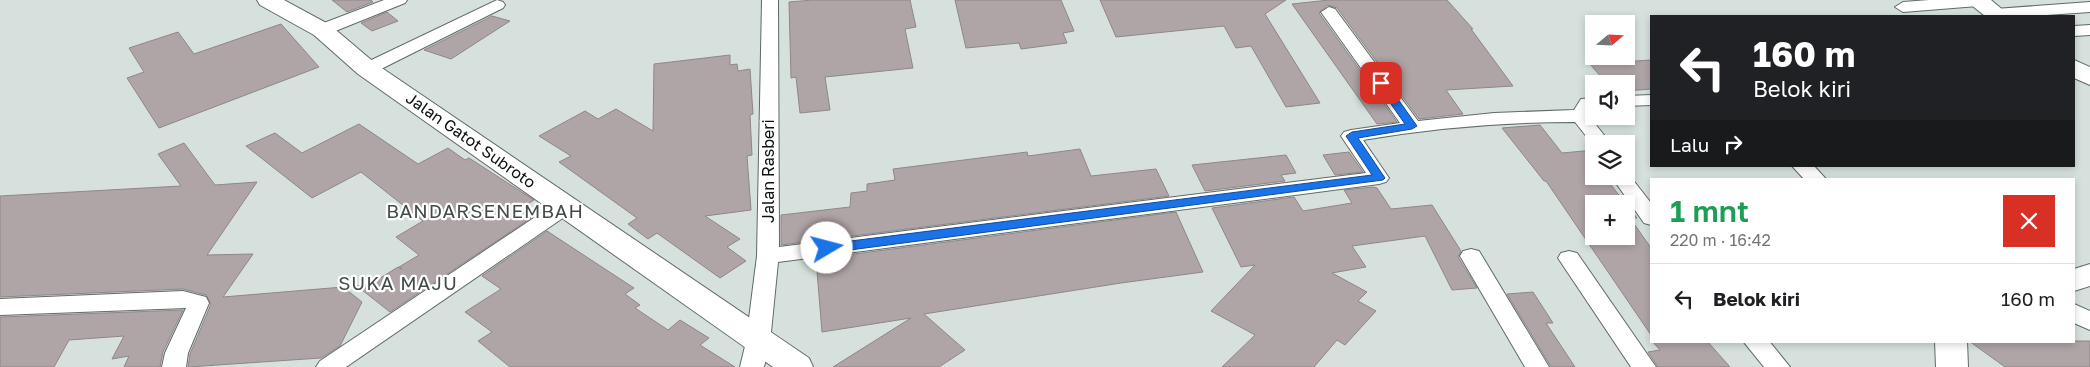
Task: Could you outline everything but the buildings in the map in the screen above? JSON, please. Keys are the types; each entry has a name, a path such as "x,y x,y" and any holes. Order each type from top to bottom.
{"main road":[{"name":"Jalan Gatot Subroto","path":"268,0 322,30 367,68 566,206 755,354 797,367"},
{"path":"2075,68 2090,78"},
{"path":"2075,280 2090,275"},
{"path":"1951,343 1952,367"}],"street":[{"path":"322,30 399,0"},
{"name":"Jalan Rasberi","path":"755,354 768,256 770,0"},
{"path":"367,68 497,5"},
{"path":"1903,6 1987,8 2090,7"},
{"path":"1330,12 1412,126"},
{"path":"2075,31 2090,30"},
{"path":"1635,101 1650,100"},
{"path":"1580,116 1585,107"},
{"path":"768,256 1379,178 1352,136 1412,126 1541,116 1580,116"},
{"path":"1580,116 1595,135"},
{"path":"1803,167 1815,178"},
{"path":"1627,185 1650,217"},
{"path":"328,367 455,279 566,206"},
{"path":"1471,256 1537,367"},
{"path":"1569,258 1644,367"},
{"path":"0,307 183,299 198,303 197,312 182,343 174,367"},
{"path":"2075,313 2090,322"},
{"path":"1757,343 1778,367"}],"district":[{"name":"BANDARSENEMBAH","path":"485,210"},
{"name":"SUKA MAJU","path":"398,282"}],"route":[{"path":"827,248 1379,178 1352,136 1412,126 1381,83"}]}
